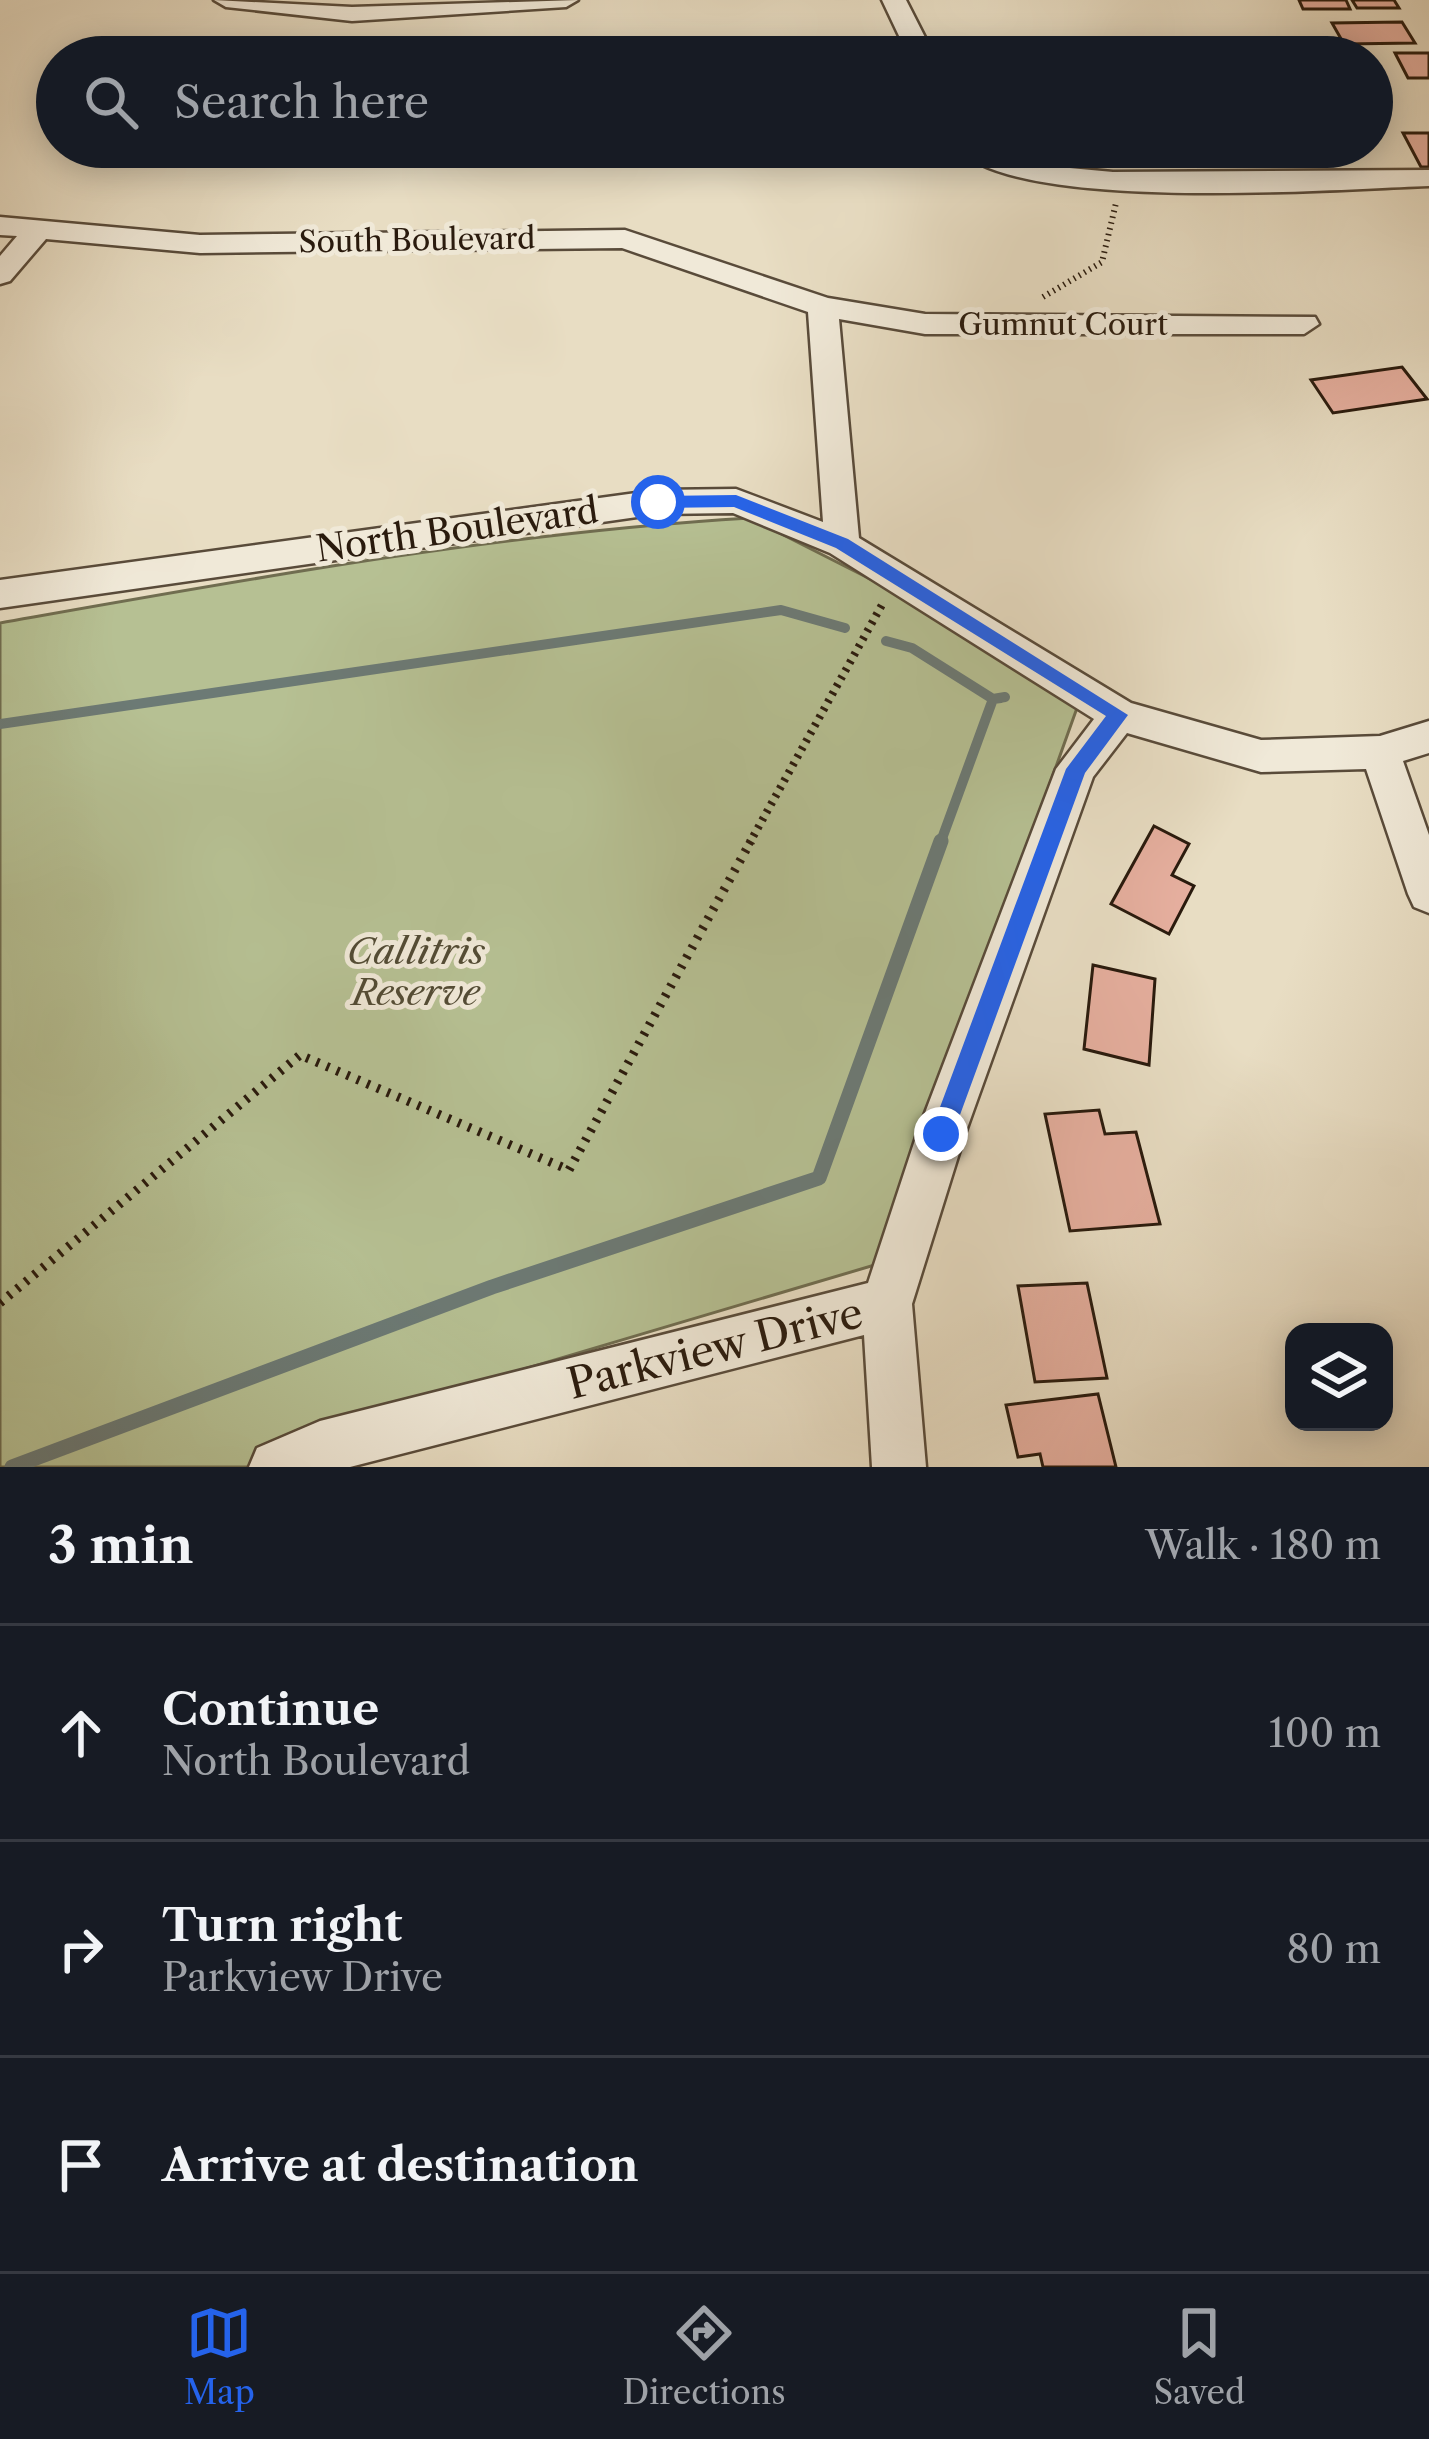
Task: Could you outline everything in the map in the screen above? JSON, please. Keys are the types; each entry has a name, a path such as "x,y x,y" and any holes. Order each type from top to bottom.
{"street":[{"path":"226,0 300,11 566,0"},
{"path":"894,0 912,36"},
{"path":"1010,168 1019,173 1121,181 1429,178"},
{"name":"South Boulevard","path":"0,226 200,244 625,239 823,307"},
{"path":"0,275 38,230"},
{"path":"823,307 842,544"},
{"name":"Gumnut Court","path":"823,307 925,324 1304,324"},
{"name":"North Boulevard","path":"0,594 658,502 736,501 842,544 1119,715 1261,757 1380,752 1429,737"},
{"name":"Parkview Drive","path":"276,1467 320,1448 887,1304 941,1134 1076,769 1119,715"},
{"path":"1380,752 1429,895"},
{"path":"887,1304 899,1467"}],"path":[{"path":"995,324 1102,262 1121,181"},
{"path":"0,1303 300,1055 569,1170 897,578"}],"green space":[{"name":"Callitris Reserve","path":"750,518 878,583 1077,708 878,1264 480,1382 254,1467 0,1467 0,623 468,546"}],"building":[{"path":"1299,0 1346,0 1350,9 1303,9"},
{"path":"1352,0 1394,0 1399,8 1357,8"},
{"path":"1402,22 1415,43 1393,43 1393,36 1339,36 1332,23"},
{"path":"1395,53 1429,53 1429,78 1408,78"},
{"path":"1403,133 1429,133 1429,167 1421,167"},
{"path":"1402,367 1427,399 1333,413 1311,380"},
{"path":"1154,826 1189,844 1172,875 1194,886 1169,934 1111,904"},
{"path":"1093,965 1155,979 1149,1065 1084,1049"},
{"path":"1099,1110 1105,1134 1136,1132 1160,1224 1070,1231 1045,1114"},
{"path":"1087,1283 1107,1378 1035,1382 1018,1286"},
{"path":"1098,1394 1116,1467 1043,1467 1040,1454 1018,1457 1006,1405"}],"waterway":[{"path":"0,724 781,610 845,628"},
{"path":"886,641 912,648 993,699"},
{"path":"993,699 1005,697"},
{"path":"993,699 1001,698"},
{"path":"940,844 993,699"},
{"path":"12,1467 492,1287 819,1178 941,841"}],"route":[{"path":"658,502 736,501 842,544 1119,715 1076,769 941,1134"}]}
